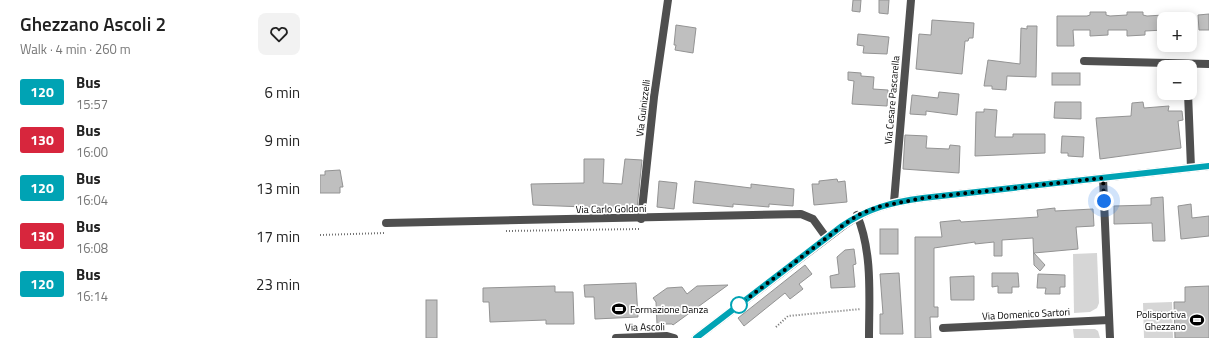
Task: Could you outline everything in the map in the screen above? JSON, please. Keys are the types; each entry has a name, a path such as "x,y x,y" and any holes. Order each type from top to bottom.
{"main road":[{"path":"696,338 826,237 858,215 877,207 894,202 1209,166"}],"street":[{"name":"Via Guinizzelli","path":"641,219 654,97 668,0"},
{"name":"Via Cesare Pascarella","path":"894,202 911,0"},
{"path":"1084,61 1157,64"},
{"path":"1197,65 1209,64"},
{"path":"1188,100 1191,168"},
{"path":"1103,178 1110,338"},
{"name":"Via Carlo Goldoni","path":"386,223 641,219 801,214 813,219 826,237"},
{"path":"858,215 865,241 869,338"},
{"name":"Via Domenico Sartori","path":"943,328 1109,320"},
{"name":"Via Ascoli","path":"616,338 667,336 674,338"}],"path":[{"path":"776,327 788,316 869,309"},
{"path":"1143,313 1174,312"}],"shaded area":[{"path":"1097,253 1099,303 1097,308 1090,312 1074,313 1073,254"},
{"path":"1172,302 1173,338 1144,338 1143,303"},
{"path":"1073,329 1095,329 1098,331 1100,338 1074,338"}],"building":[{"path":"853,0 861,0 860,12 852,11"},
{"path":"879,0 889,0 888,14 879,13"},
{"path":"1090,12 1106,12 1106,15 1110,16 1127,15 1127,12 1143,12 1143,15 1147,16 1157,15 1157,30 1145,31 1145,35 1127,36 1127,30 1108,30 1108,35 1090,36 1090,30 1073,30 1074,46 1057,46 1057,16 1090,15"},
{"path":"1209,14 1209,30 1199,30 1198,15"},
{"path":"932,20 974,23 973,38 969,38 968,41 965,41 962,74 916,69 919,34 931,35"},
{"path":"676,25 696,28 693,53 675,50"},
{"path":"1027,26 1037,26 1036,77 1007,76 1006,90 992,89 992,86 984,86 988,60 1020,64 1021,28 1027,29"},
{"path":"858,34 889,37 887,54 863,53 864,46 857,45"},
{"path":"848,72 861,73 861,76 874,77 873,89 888,90 887,106 852,104 854,81 848,80"},
{"path":"1052,73 1080,73 1080,85 1052,85"},
{"path":"939,92 959,94 957,115 926,111 926,115 910,114 912,95 938,98"},
{"path":"1055,102 1081,102 1081,119 1054,118"},
{"path":"1143,102 1144,108 1169,106 1168,111 1182,111 1183,120 1178,121 1181,148 1100,159 1096,118 1131,116 1132,103"},
{"path":"984,109 997,110 995,137 1013,137 1013,134 1045,134 1045,153 975,156 976,112 984,112"},
{"path":"905,135 927,136 926,148 949,149 950,145 960,146 959,173 903,169"},
{"path":"1062,136 1084,137 1083,157 1068,156 1068,153 1061,153"},
{"path":"584,159 604,159 603,183 622,184 625,159 642,160 637,209 533,205 531,184 584,183"},
{"path":"340,170 343,187 340,187 340,193 320,193 320,175 325,175 325,171"},
{"path":"837,179 838,182 845,181 847,202 814,205 812,184 819,184 819,181"},
{"path":"659,181 677,183 674,209 657,207"},
{"path":"695,181 751,188 751,184 794,189 793,206 769,204 769,207 733,204 733,207 693,203"},
{"path":"1163,197 1165,241 1153,241 1152,223 1114,224 1114,206 1151,205 1151,198"},
{"path":"1191,204 1192,218 1209,216 1209,236 1181,239 1178,206"},
{"path":"1055,208 1055,211 1093,209 1094,226 1076,227 1078,249 1034,253 1045,265 1040,271 1034,265 1033,238 1002,240 1002,256 994,256 994,242 975,244 975,242 934,248 934,307 938,307 938,317 930,317 931,338 915,338 915,237 942,237 940,222 1038,217 1037,210"},
{"path":"880,229 898,229 898,254 880,254"},
{"path":"854,249 856,264 853,265 855,287 831,288 830,276 839,274 837,257 845,250"},
{"path":"805,265 812,274 799,284 803,289 790,299 785,293 744,326 738,318"},
{"path":"899,273 903,334 880,334 880,314 883,314 880,274"},
{"path":"992,273 1018,273 1019,287 1012,287 1012,293 998,293 998,286 992,287"},
{"path":"1038,274 1065,275 1065,287 1060,287 1060,294 1045,294 1046,288 1037,288"},
{"path":"974,276 974,300 951,300 950,277"},
{"path":"636,283 638,317 595,319 594,297 585,297 584,285"},
{"path":"728,285 673,325 657,324 656,302 653,298 667,288 682,287 687,294 697,286"},
{"path":"555,286 555,292 573,292 574,324 546,324 546,320 490,322 489,302 483,302 483,288"},
{"name":"Polisportiva Ghezzano","path":"1209,286 1209,338 1175,338 1174,302 1185,302 1185,287"},
{"path":"426,300 437,300 437,338 426,338"}],"bus line":[{"name":"120","path":"696,338 826,237 858,215 877,207 894,202 923,198 1209,166"}],"place":[{"name":"Formazione Danza","path":"619,309"},
{"name":"Polisportiva Ghezzano","path":"1197,320"}],"route":[{"path":"739,305 826,237 858,215 886,204 923,198 1103,178 1104,201"}]}
